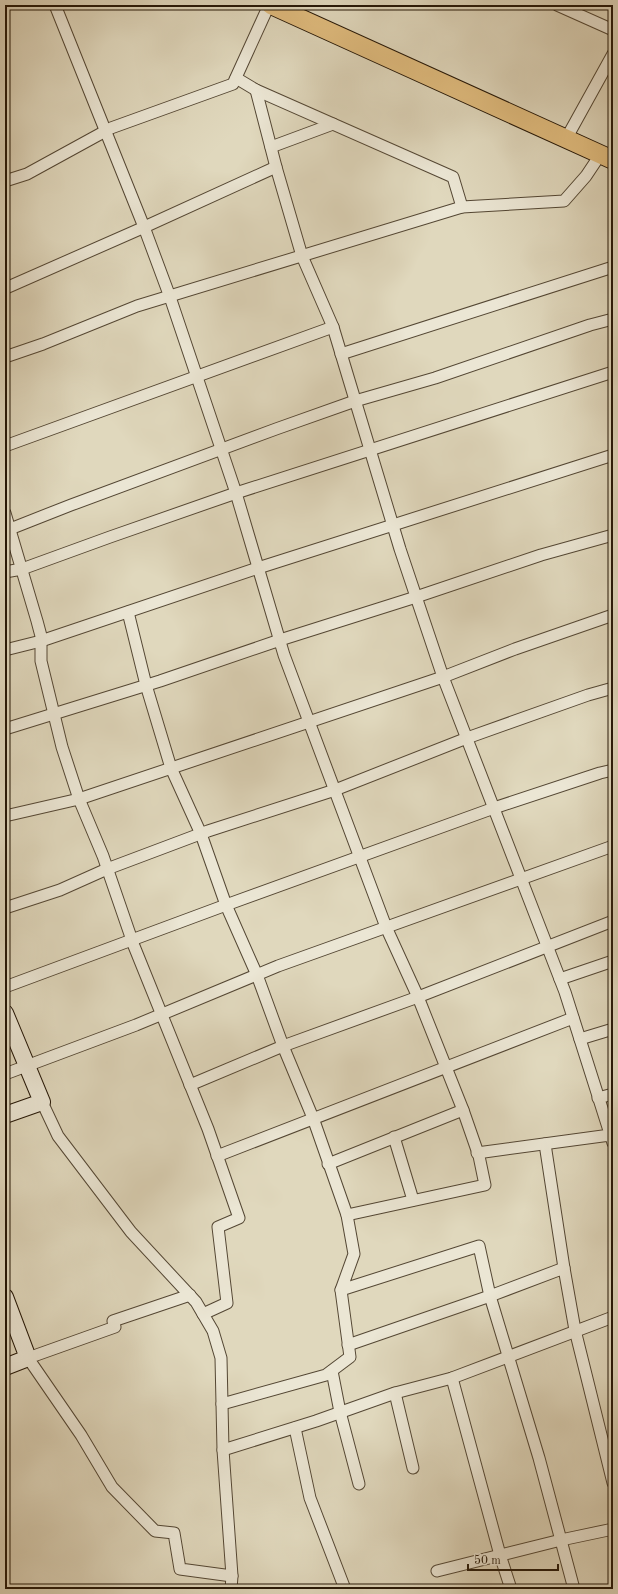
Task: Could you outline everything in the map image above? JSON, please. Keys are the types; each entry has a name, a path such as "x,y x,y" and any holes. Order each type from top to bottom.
{"main road":[{"path":"270,5 607,158"}],"street":[{"path":"55,5 144,227 170,297 236,493 280,640 308,722 336,790 386,927 418,997 463,1110 478,1153 485,1185 347,1215"},
{"path":"5,181 28,174 105,131 234,84 270,5"},
{"path":"557,5 613,30"},
{"path":"566,139 613,54"},
{"path":"236,78 256,90 453,177 462,206"},
{"path":"256,90 276,167 302,256 333,327 392,525 443,677 560,979 612,1140 545,1144 478,1153"},
{"path":"271,146 333,124"},
{"path":"5,357 43,344 137,306 462,206 564,201 586,176 607,158"},
{"path":"5,286 6,288 276,167"},
{"path":"341,354 613,267"},
{"path":"8,530 71,504 355,402 435,378 590,325 613,319"},
{"path":"5,446 333,327"},
{"path":"5,572 22,569 110,536 236,493 613,372"},
{"path":"5,650 41,641 258,568 613,455"},
{"path":"5,513 8,530 22,569 37,621 41,641 41,661 62,747 79,799 107,869 132,939 190,1085 239,1218 218,1227 227,1303 203,1314"},
{"path":"5,729 146,685 280,640 416,597 541,554 613,535"},
{"path":"128,612 146,685 171,768 201,834 226,904 257,975 283,1046 313,1118 347,1215 354,1254 341,1290 350,1357 326,1375 222,1404"},
{"path":"5,816 79,799 443,677 515,649 613,615"},
{"path":"5,908 60,890 107,869 201,834 336,790 467,738 588,695 613,688"},
{"path":"5,987 226,904 361,857 494,808 613,770"},
{"path":"5,1074 162,1014 257,975 613,846"},
{"path":"190,1085 283,1046 418,997 613,921"},
{"path":"560,979 613,961"},
{"path":"5,1013 42,1102 58,1136 131,1232 196,1302 213,1331 221,1358 223,1450 232,1576 230,1589"},
{"path":"217,1156 573,1018"},
{"path":"580,1039 613,1029"},
{"path":"598,1098 613,1094"},
{"path":"5,1115 42,1102"},
{"path":"328,1164 463,1110"},
{"path":"394,1138 413,1200"},
{"path":"545,1144 575,1330 613,1483"},
{"path":"341,1290 479,1246 490,1296 540,1458 574,1589"},
{"path":"348,1345 490,1296 564,1268"},
{"path":"5,1367 115,1327 113,1321 190,1295"},
{"path":"5,1297 28,1358 81,1435 112,1487 155,1530 174,1533 180,1569 232,1576"},
{"path":"223,1450 295,1428 395,1393 452,1378 575,1330 613,1317"},
{"path":"332,1371 340,1412 359,1484"},
{"path":"452,1378 500,1555 511,1589"},
{"path":"395,1393 413,1468"},
{"path":"295,1428 310,1498 345,1589"},
{"path":"437,1571 561,1540 613,1529"}]}
